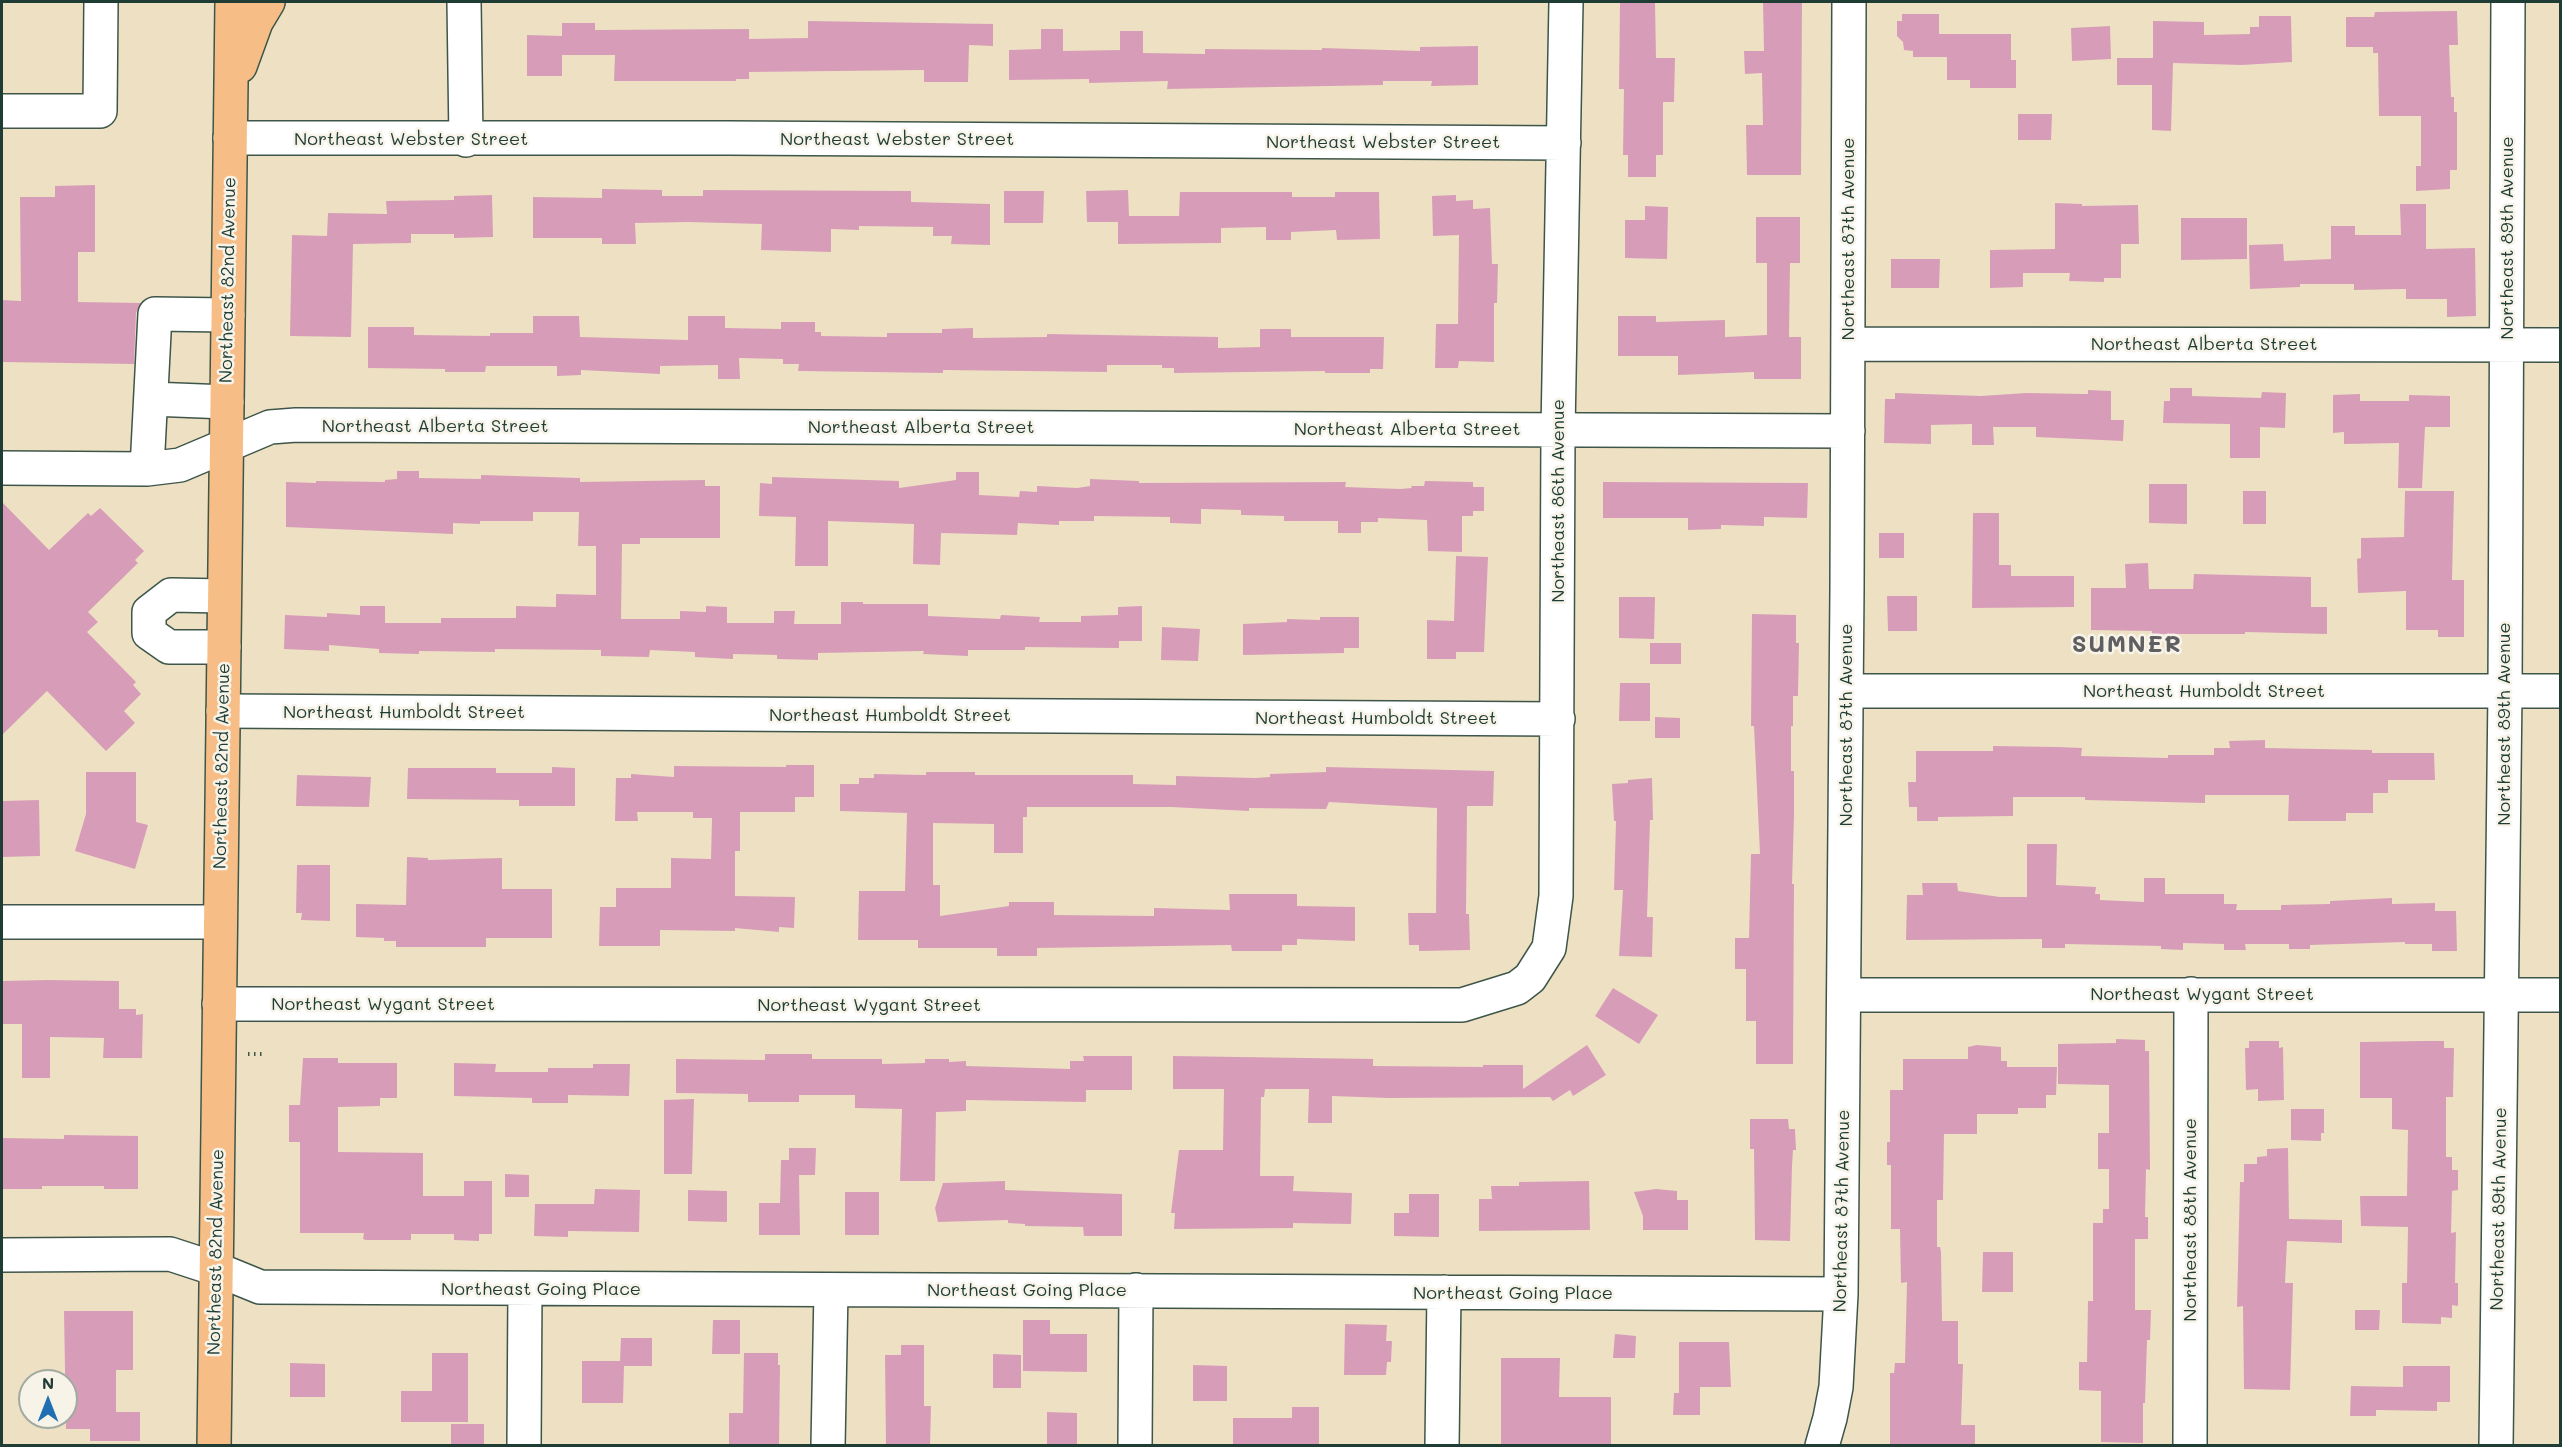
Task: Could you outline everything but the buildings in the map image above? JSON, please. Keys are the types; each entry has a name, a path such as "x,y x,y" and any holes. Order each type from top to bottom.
{"main road":[{"name":"Northeast 82nd Avenue","path":"214,1446 232,2"},
{"name":"Northeast 82nd Avenue","path":"231,87 256,22 268,2"}],"street":[{"path":"2,111 100,111 100,2"},
{"path":"464,2 466,140"},
{"name":"Northeast 86th Avenue","path":"1517,988 1530,978 1549,948 1556,896 1558,430 1566,2"},
{"name":"Northeast 87th Avenue","path":"1822,1446 1836,1387 1841,1294 1847,691 1849,2"},
{"name":"Northeast 89th Avenue","path":"2496,1446 2505,692 2508,2"},
{"name":"Northeast Webster Street","path":"230,138 466,140 739,138 1564,143"},
{"path":"147,469 155,314 228,315"},
{"name":"Northeast Alberta Street","path":"1848,344 2560,345"},
{"path":"151,399 227,402"},
{"name":"Northeast Alberta Street","path":"2,468 147,469 180,465 270,427 296,425 1848,431"},
{"path":"224,596 171,595 149,612 149,633 170,647 224,647"},
{"name":"Northeast Humboldt Street","path":"1847,691 2560,692"},
{"name":"Northeast Humboldt Street","path":"223,711 1558,719"},
{"path":"2,922 220,922"},
{"name":"Northeast Wygant Street","path":"219,1004 1462,1005 1517,988"},
{"name":"Northeast 88th Avenue","path":"2190,1446 2191,994"},
{"name":"Northeast Wygant Street","path":"1844,995 2560,995"},
{"name":"Northeast Going Place","path":"2,1255 170,1254 260,1287 1841,1294"},
{"path":"524,1446 525,1289"},
{"path":"828,1446 831,1290"},
{"path":"1135,1446 1136,1290"},
{"path":"1442,1446 1444,1292"}],"district":[{"name":"SUMNER","path":"2127,645"}]}
